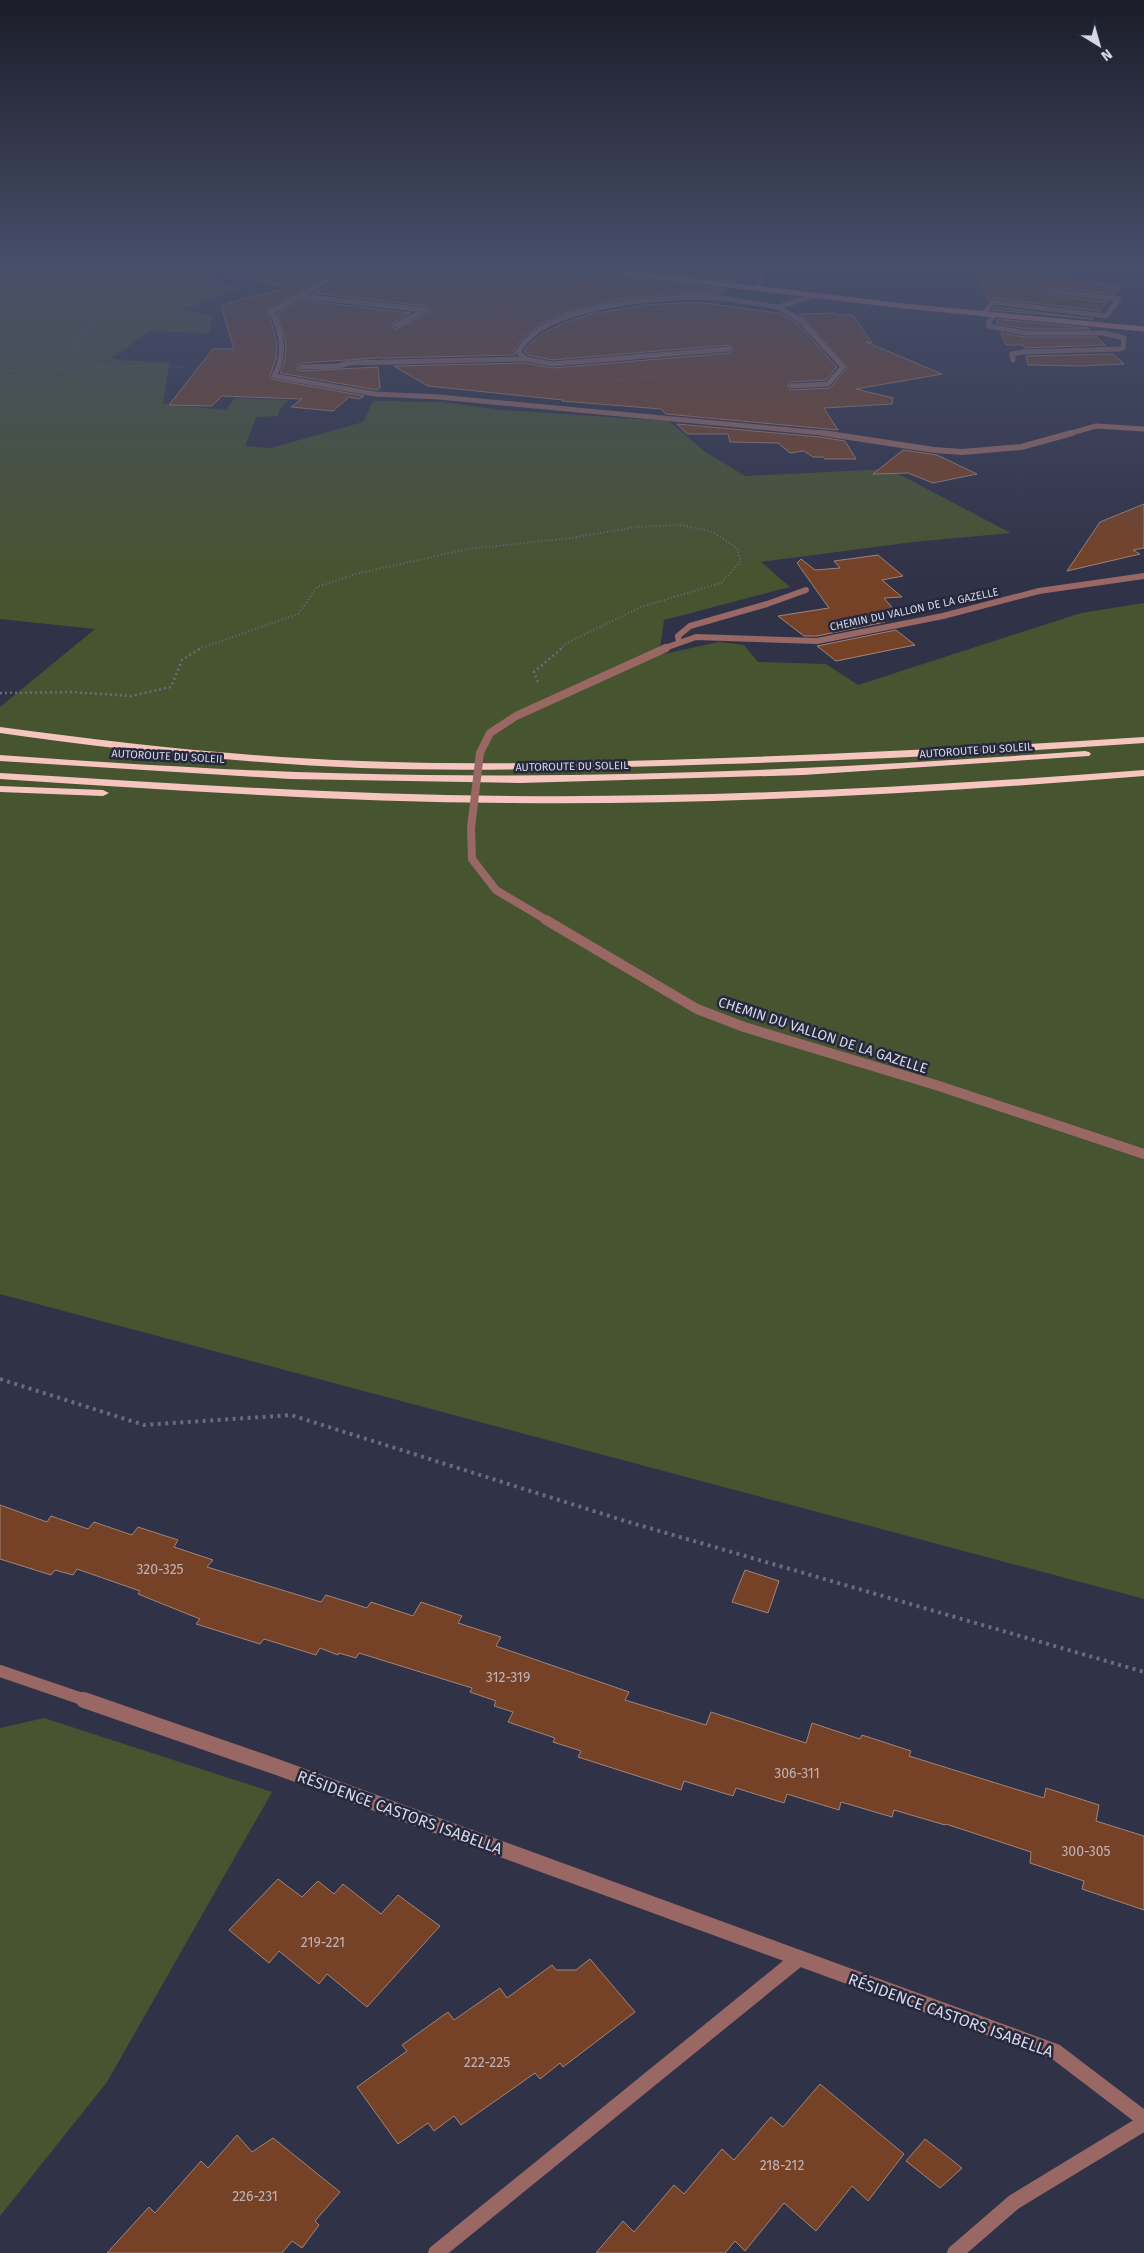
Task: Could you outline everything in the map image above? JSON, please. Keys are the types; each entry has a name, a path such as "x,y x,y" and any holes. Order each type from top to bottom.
{"highway":[{"path":"0,730 138,748 310,762 424,766 627,764 873,757 1144,740"},
{"name":"AUTOROUTE DU SOLEIL","path":"0,758 122,767 322,777 521,779 807,772 950,765 1144,750"},
{"path":"0,789 203,796 599,799 757,796 966,787 1144,773"},
{"path":"0,776 419,798"}],"street":[{"path":"279,369 274,376 408,397 439,398 776,427 934,450 970,451 1021,448 1096,426 1144,429"},
{"path":"792,386 828,384 841,369"},
{"name":"CHEMIN DU VALLON DE LA GAZELLE","path":"1144,576 1039,592 942,616 817,641 712,636 696,637 679,642 505,722 490,733 480,752 471,828 472,859 496,890 697,1009 744,1027 938,1086 1144,1154"},
{"path":"679,642 678,636 690,626 767,604 806,590"},
{"name":"RÉSIDENCE CASTORS ISABELLA","path":"0,1671 277,1767 1056,2052 1144,2119"},
{"path":"436,2253 798,1959"},
{"path":"955,2253 1014,2202 1144,2123"}],"path":[{"path":"0,371 42,369"},
{"path":"204,369 274,376"},
{"path":"0,693 72,692 130,696 171,687 182,660 200,648 298,614 317,587 356,574 468,549 571,538 636,527 681,524 713,532 737,548 741,561 721,583 641,607 567,643 534,672 539,684 562,695"},
{"path":"0,1379 144,1425 291,1415 624,1521 1144,1672"}],"green space":[{"path":"0,369 168,369 163,404 226,410 234,398 288,400 279,411 278,416 256,417 245,446 271,448 363,422 373,401 441,402 503,410 669,421 704,451 745,476 889,469 1011,533 913,542 761,562 790,587 664,620 659,655 719,642 744,645 758,662 826,664 858,685 1081,613 1144,603 1144,1599 0,1294 0,707 95,629 0,619"},
{"path":"44,1718 272,1792 107,2082 0,2216 0,1728"}],"building":[{"path":"197,369 272,369 271,379 364,396 359,399 349,397 333,411 291,407 302,399 222,396 212,406 169,405"},
{"path":"281,369 298,369 301,371 378,369 380,388 377,390 280,373"},
{"path":"399,369 835,369 826,380 790,382 788,386 790,390 830,388 846,369 930,369 942,374 856,389 893,398 892,404 824,408 838,430 666,414 661,409 562,401 428,386"},
{"path":"677,424 845,441 856,459 825,459 823,457 813,457 804,451 790,453 778,443 730,442 728,434 687,434"},
{"path":"903,450 937,455 977,474 933,483 908,473 873,474"},
{"path":"1144,504 1144,548 1133,550 1140,554 1067,571 1100,522"},
{"path":"878,555 903,576 882,580 902,597 884,598 895,611 874,613 885,622 817,636 804,636 778,616 829,608 797,563 801,559 815,570 840,568 834,561"},
{"path":"896,630 915,645 836,661 817,646"},
{"path":"0,1505 47,1522 51,1516 88,1529 94,1522 132,1535 138,1527 178,1540 174,1547 213,1560 207,1567 321,1602 326,1595 367,1608 371,1602 413,1616 421,1602 462,1616 458,1623 501,1637 496,1646 629,1692 625,1700 706,1725 711,1712 806,1743 812,1723 860,1739 862,1735 911,1751 909,1756 1044,1798 1046,1788 1099,1805 1096,1821 1144,1836 1144,1910 1082,1889 1084,1881 1030,1863 1031,1852 946,1824 894,1810 892,1817 841,1802 839,1810 787,1794 784,1803 736,1788 733,1796 684,1781 681,1790 578,1757 581,1751 553,1742 555,1738 508,1722 513,1712 494,1706 496,1701 470,1692 472,1688 359,1653 356,1658 339,1653 338,1655 320,1648 316,1655 264,1639 260,1644 196,1624 200,1619 138,1594 140,1591 77,1569 73,1575 55,1570 51,1575 0,1559"},
{"path":"745,1570 779,1581 768,1613 732,1602"},
{"path":"278,1879 302,1897 318,1881 334,1894 343,1884 381,1914 398,1895 440,1926 367,2007 327,1974 319,1984 279,1951 269,1963 229,1930"},
{"path":"590,1959 635,2012 563,2067 560,2063 540,2079 535,2073 461,2125 454,2116 434,2131 428,2123 398,2144 357,2087 407,2051 402,2045 448,2012 454,2020 500,1988 507,1998 552,1965 556,1970 576,1970"},
{"path":"820,2084 904,2154 868,2201 852,2186 816,2231 784,2203 745,2251 735,2241 725,2253 596,2253 623,2221 634,2232 674,2185 684,2194 722,2149 734,2160 771,2117 783,2127"},
{"path":"237,2135 252,2152 273,2138 340,2192 315,2221 319,2225 302,2248 292,2241 282,2253 107,2253 149,2207 155,2213 201,2161 208,2168"},
{"path":"925,2139 962,2168 940,2188 906,2161"}]}
